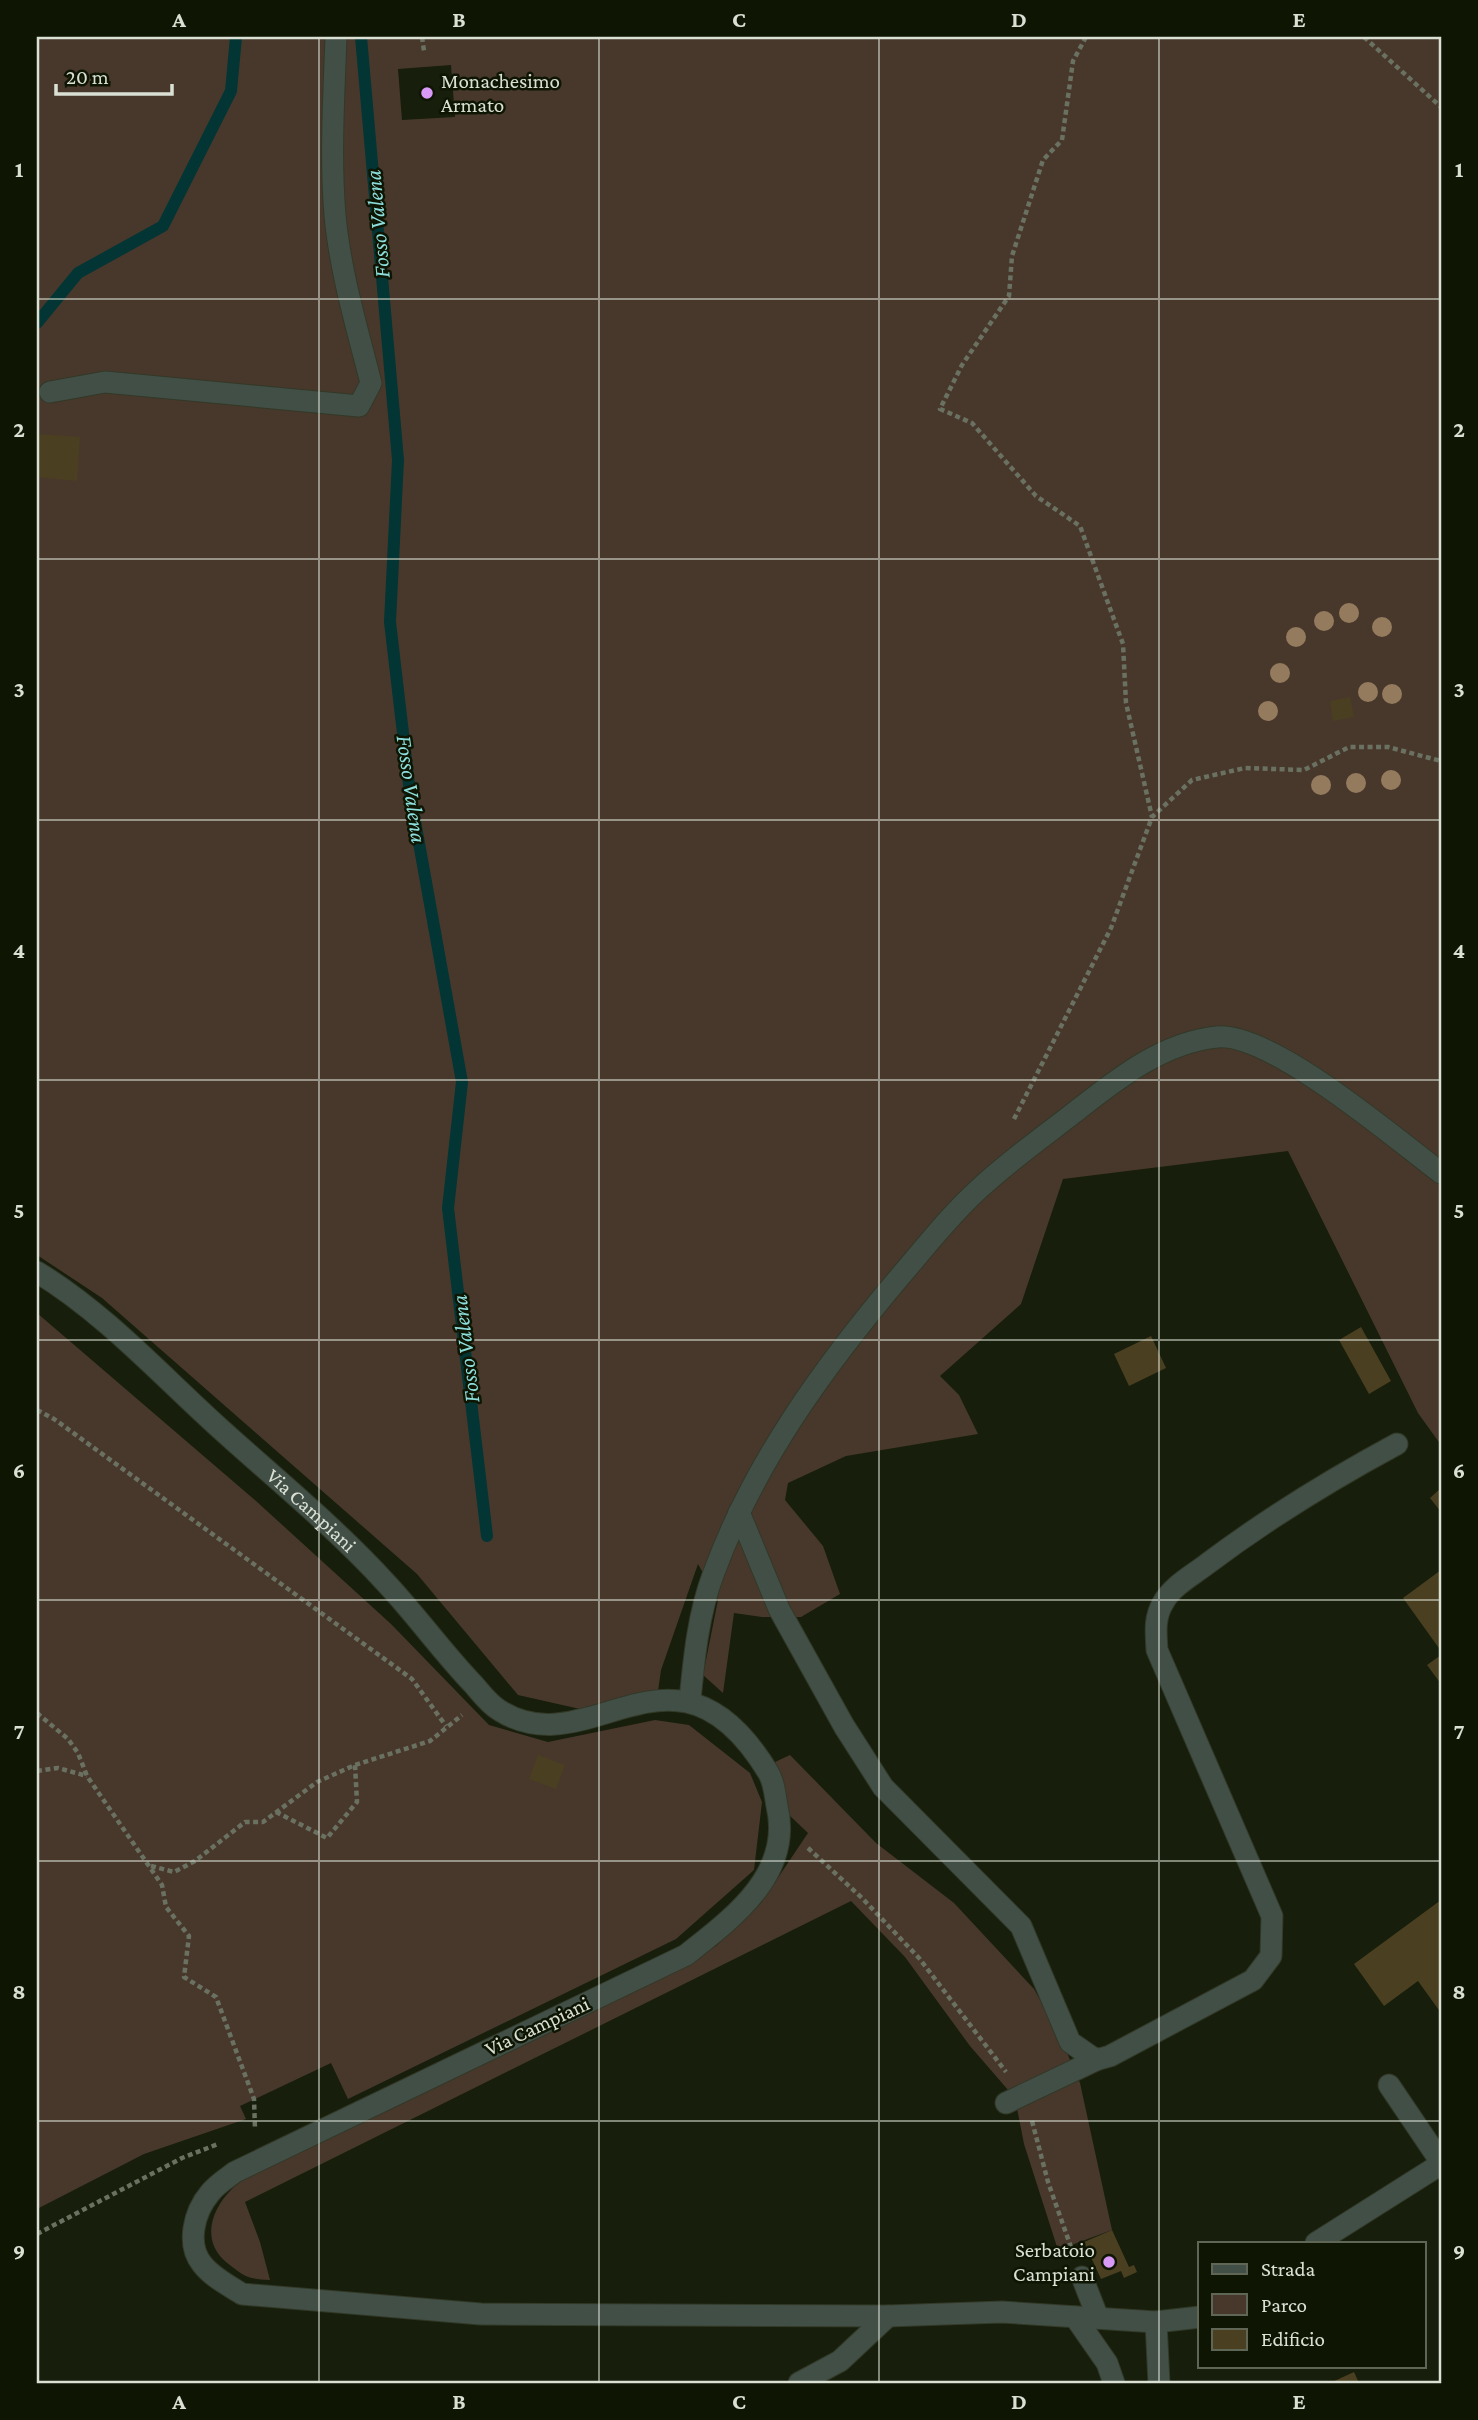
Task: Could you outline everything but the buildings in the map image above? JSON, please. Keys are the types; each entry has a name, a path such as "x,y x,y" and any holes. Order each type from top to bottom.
{"street":[{"path":"50,392 105,382 359,405 371,383 353,315 335,215 333,111 336,37"},
{"path":"690,1700 694,1651 712,1578 739,1512 822,1373 920,1252 978,1189 1128,1071 1177,1047 1219,1037 1256,1046 1296,1064 1441,1173"},
{"name":"Via Campiani","path":"37,1272 99,1318 385,1581 451,1662 497,1710 536,1723 565,1721 653,1700 690,1700 716,1714 749,1746 770,1775 781,1824 778,1851 766,1877 738,1913 686,1955 256,2160 210,2193 195,2219 193,2244 200,2262 213,2275 242,2294 481,2314 888,2316 1002,2312 1156,2322 1198,2317"},
{"path":"1016,2099 1096,2060 1110,2056 1254,1980 1271,1956 1272,1916 1157,1650 1156,1623 1163,1602 1174,1590 1245,1536 1333,1478 1397,1444"},
{"path":"739,1512 779,1609 844,1726 883,1787 1021,1926 1070,2042 1096,2060"},
{"path":"1318,2242 1441,2163 1389,2085"},
{"path":"1082,2277 1098,2318"},
{"path":"799,2383 840,2361 888,2316"},
{"path":"1075,2316 1107,2363 1114,2383"},
{"path":"1156,2322 1159,2383"}],"path":[{"path":"422,37 424,51"},
{"path":"1086,37 1073,61 1062,140 1043,160 1012,256 1009,296 962,365 940,409 972,423 1035,496 1080,526 1123,644 1126,703 1152,817"},
{"path":"1364,37 1441,107"},
{"path":"1005,1166 1003,1145 1022,1098 1111,928 1152,817 1192,780 1245,768 1304,771 1349,747 1388,747 1441,761"},
{"path":"37,1410 54,1419 207,1528 412,1679 446,1726"},
{"path":"151,1866 174,1872 195,1861 245,1822 263,1822 317,1782 355,1765 430,1741 446,1726 486,1698"},
{"path":"37,1713 68,1740 78,1753 87,1776 162,1885 166,1907 189,1937 184,1977 216,1997 254,2099"},
{"path":"276,1812 327,1838 356,1802 355,1765"},
{"path":"37,1771 58,1768 87,1776"},
{"path":"781,1824 862,1898 919,1958 980,2041 1016,2099 1082,2277"},
{"path":"37,2234 182,2158 240,2135 256,2160"}],"green space":[{"path":"37,37 1441,37 1441,1445 1418,1413 1288,1151 1063,1179 1021,1304 940,1376 959,1395 978,1434 846,1456 788,1483 785,1500 823,1546 840,1594 801,1617 762,1617 734,1613 723,1693 703,1675 718,1600 698,1564 661,1670 658,1691 580,1709 518,1695 417,1574 102,1298 37,1255","holes":["451,65 455,117 402,120 398,69"]},
{"path":"37,1313 256,1501 391,1624 489,1725 548,1742 655,1720 689,1725 750,1773 762,1802 754,1870 676,1939 348,2099 331,2063 240,2106 246,2119 144,2154 37,2209"},
{"path":"790,1755 876,1843 954,1903 1034,1989 1059,2034 1080,2083 1112,2230 1058,2250 1024,2144 1015,2098 970,2046 905,1957 851,1901 245,2202 270,2280 246,2276 218,2254 211,2235 214,2216 224,2198 244,2180 716,1946 761,1903 808,1833 787,1813 775,1762"}],"waterway":[{"name":"Fosso Valena","path":"37,323 78,273 163,226 231,91 236,37"},
{"name":"Fosso Valena","path":"361,37 398,460 390,622 410,793 462,1082 448,1208 487,1536"}],"place":[{"name":"Monachesimo Armato","path":"427,93"},
{"name":"Serbatoio Campiani","path":"1109,2262"}]}
